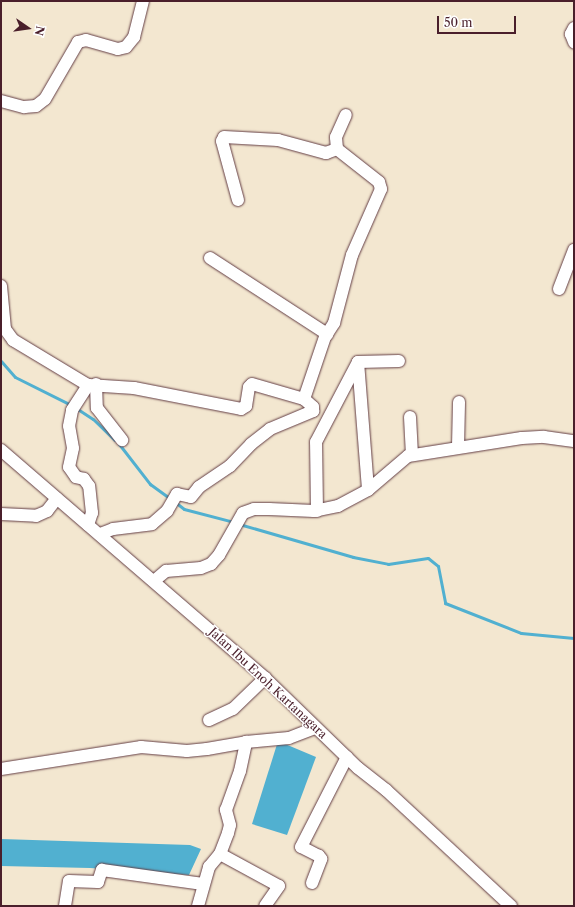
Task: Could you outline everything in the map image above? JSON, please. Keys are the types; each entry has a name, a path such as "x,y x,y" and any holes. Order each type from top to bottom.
{"street":[{"path":"1,101 24,107 36,106 44,99 78,42 86,40 118,49 126,47 134,37 143,1"},
{"path":"574,28 571,34 574,42"},
{"path":"304,399 327,334 336,320 342,285 352,255 382,185 337,149 336,137 346,115"},
{"path":"238,200 222,141 224,137 291,142 326,152 337,149"},
{"path":"559,289 574,250"},
{"path":"210,258 327,334"},
{"path":"1,286 5,329 13,340 92,384 134,388 241,409 246,406 249,386 252,384 304,399 313,407 311,413 270,429 251,444 230,466 199,487 191,497 174,499 159,520 148,526 112,529 100,534"},
{"path":"358,362 398,362"},
{"path":"358,362 368,490"},
{"path":"317,511 316,442 358,362"},
{"path":"88,525 92,513 89,486 84,479 76,477 69,467 72,448 69,426 75,405 92,384"},
{"path":"92,384 97,408 122,440"},
{"path":"458,447 459,402"},
{"path":"410,416 412,455"},
{"path":"154,581 166,571 201,568 211,564 219,555 239,518 254,509 317,511 338,506 368,490 412,455 522,438 574,441"},
{"name":"Jalan Ibu Enoh Kartanagara","path":"1,450 265,678 315,728 511,906"},
{"path":"1,514 36,516 46,512 57,498"},
{"path":"209,720 233,709 265,678"},
{"path":"1,769 141,747 187,751 246,742 289,738 315,728"},
{"path":"198,906 209,866 220,854 228,834 230,825 226,810 240,771 246,742"},
{"path":"312,883 321,859 319,856 301,847 347,757"},
{"path":"220,854 279,886 265,906"},
{"path":"65,906 69,881 98,882 102,870 203,884"}],"water":[{"path":"278,741 316,757 287,835 252,824"},
{"path":"1,839 190,845 201,849 189,875 90,868 1,866"}],"waterway":[{"path":"1,361 15,377 71,405"},
{"path":"76,408 93,419 115,440"},
{"path":"119,444 150,484 171,499"},
{"path":"175,502 184,509 234,522"},
{"path":"239,524 353,557 388,564 428,558 438,566 445,603 521,633 574,638"}]}
